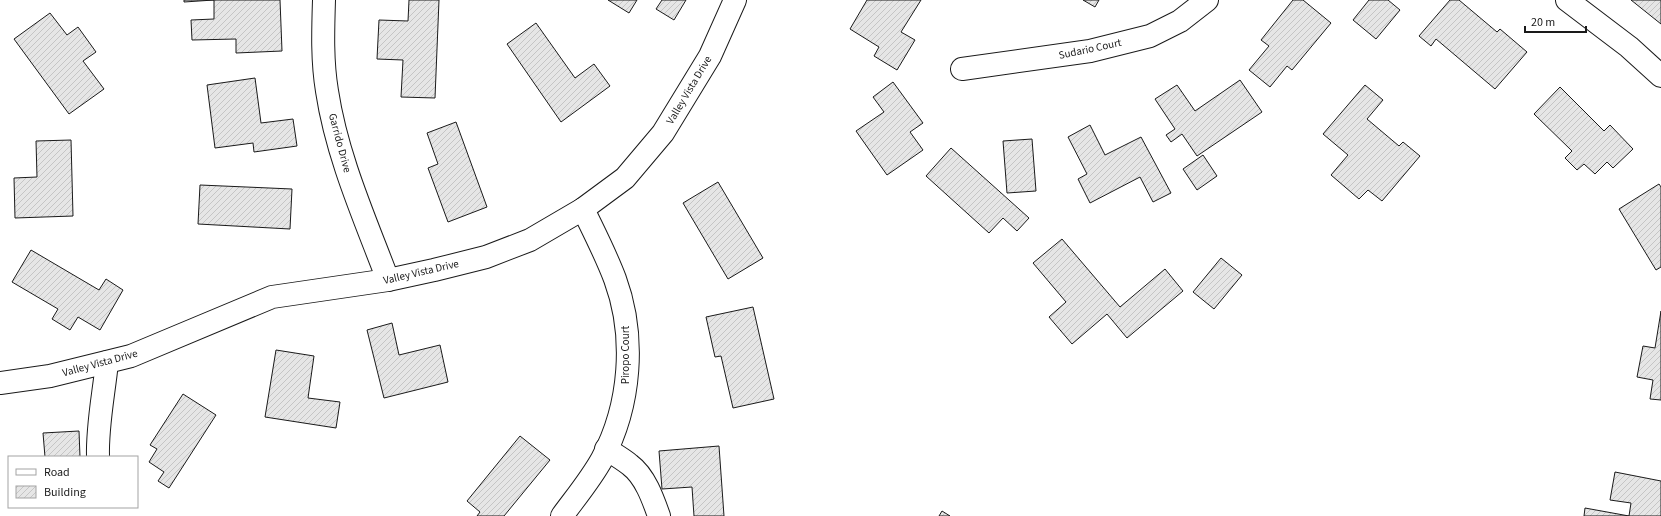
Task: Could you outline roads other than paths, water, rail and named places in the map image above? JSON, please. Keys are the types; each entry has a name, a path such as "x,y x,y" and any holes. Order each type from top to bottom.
{"street":[{"name":"Garrido Drive","path":"324,0 323,49 327,92 335,128 353,191 388,280"},
{"name":"Valley Vista Drive","path":"0,383 50,376 131,356 272,297 388,280 434,270 486,257 530,240 583,209 625,178 663,133 710,56 736,0"},
{"name":"Sudario Court","path":"962,69 1090,51 1150,36 1180,21 1207,0"},
{"path":"1567,0 1629,47 1661,76"},
{"name":"Piropo Court","path":"562,516 590,479 606,449 619,415 625,392 627,368 626,322 615,278 583,209"},
{"path":"98,456 99,426 107,362"},
{"path":"606,449 631,465 639,474 655,504 659,516"}]}
